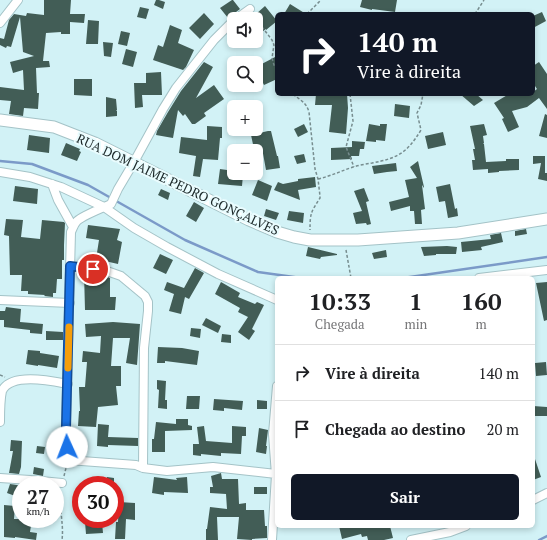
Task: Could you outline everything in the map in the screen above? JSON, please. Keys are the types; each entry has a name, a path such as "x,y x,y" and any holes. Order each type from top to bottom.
{"main road":[{"name":"RUA DOM JAIME PEDRO GONÇALVES","path":"0,120 54,127 95,143 249,220 277,232 310,240 358,240 458,233 547,219"}],"street":[{"path":"0,23 18,0"},
{"path":"246,12 250,9"},
{"path":"227,28 214,40 176,88 108,206 81,218 76,222 71,232 66,427 68,460 136,465 143,468 167,470 213,468 275,474"},
{"path":"0,172 30,177 61,187 108,206 134,228 167,247 218,274 275,299"},
{"path":"52,184 58,200 73,227"},
{"path":"70,266 104,270 121,276 145,296 148,302 144,348 143,468"},
{"path":"496,276 547,270"},
{"path":"0,300 70,303"},
{"path":"0,422 1,396 3,389 13,382 22,379 33,379 68,384"},
{"path":"275,410 273,434 275,461"},
{"path":"0,478 12,479"},
{"path":"272,540 275,490"},
{"path":"535,499 547,493"},
{"path":"411,540 450,532 461,528"}],"path":[{"path":"310,12 321,0"},
{"path":"476,12 484,0"},
{"path":"263,28 274,45 272,58 275,66"},
{"path":"296,96 305,103 309,112 315,169 318,179 320,198 311,211 310,240"},
{"path":"350,96 353,122 346,147 354,166"},
{"path":"318,179 354,166 387,159 408,149 421,130 417,113 421,105 423,96"},
{"path":"344,240 350,276"},
{"path":"64,476 68,460"},
{"path":"62,540 63,528"}],"building":[{"path":"44,0 71,0 70,14 85,14 84,23 70,22 70,34 61,34 61,32 46,33 43,61 49,61 50,67 36,68 37,93 39,93 38,109 24,108 23,116 9,114 11,101 0,100 0,87 24,90 23,70 13,73 10,62 34,56 23,52 20,17 11,47 7,46 6,48 0,45 0,38 4,39 9,20 14,14 26,16 27,13 44,15"},
{"path":"156,0 165,2 163,9 154,5"},
{"path":"233,0 240,9 236,12 227,12 227,17 220,8"},
{"path":"362,0 397,0 395,12 372,10 360,7"},
{"path":"290,4 303,12 285,12"},
{"path":"265,6 275,18 275,23 263,31 263,12 258,12"},
{"path":"140,7 149,9 146,19 137,17"},
{"path":"542,12 546,21 535,27 535,15"},
{"path":"204,13 214,24 200,39 189,28"},
{"path":"88,20 99,21 98,44 86,44"},
{"path":"170,25 182,30 178,43 194,50 183,70 153,60 158,45 163,47"},
{"path":"121,31 130,33 127,46 118,44"},
{"path":"103,42 113,43 111,57 104,56"},
{"path":"126,49 137,52 133,67 122,64"},
{"path":"275,57 275,80 264,85 263,63"},
{"path":"204,62 213,67 196,98 214,85 224,99 204,113 206,116 195,124 192,124 185,114 183,116 178,110 173,138 156,135 181,91"},
{"path":"539,62 547,74 547,109 539,98 527,107 512,111 519,127 508,132 502,119 504,118 494,103 506,96 535,96 535,90 537,89 535,86 535,65"},
{"path":"161,72 162,95 142,95 143,107 135,108 134,83 146,83 146,73"},
{"path":"74,79 92,79 92,96 74,95"},
{"path":"316,96 347,96 348,108 346,134 329,132 332,105 315,105"},
{"path":"462,96 478,96 483,100 474,106"},
{"path":"106,97 116,99 117,116 106,117"},
{"path":"395,104 410,106 409,118 394,116"},
{"path":"545,114 547,115 547,138 539,136"},
{"path":"304,124 308,132 298,137 294,129"},
{"path":"369,124 380,126 380,124 387,124 385,141 366,141"},
{"path":"484,124 487,135 483,136 486,162 519,159 519,170 488,173 488,169 473,170 472,160 475,160 473,149 475,149 470,126"},
{"path":"207,126 222,127 222,138 220,138 218,160 203,159 200,177 193,176 196,156 179,153 181,137 207,140"},
{"path":"271,131 280,168 266,170 263,144 253,144 251,136 263,136 263,132"},
{"path":"443,132 446,145 428,149 425,136"},
{"path":"29,135 50,138 49,153 27,150"},
{"path":"352,141 365,142 364,149 360,149 359,156 351,156 352,159 331,160 331,148 352,147"},
{"path":"66,143 80,149 79,151 81,152 77,161 61,155"},
{"path":"304,154 306,162 297,164 294,156"},
{"path":"533,156 545,156 545,173 547,173 547,181 538,179 541,163 533,164"},
{"path":"418,161 424,187 422,185 425,209 421,210 422,224 415,224 414,211 410,211 410,206 391,211 389,202 409,197 405,180 417,178 410,167"},
{"path":"396,163 397,171 374,174 372,166"},
{"path":"220,169 227,170 227,180 243,180 242,186 218,184"},
{"path":"315,177 316,187 298,190 300,200 274,190 278,182 283,184 298,181 298,179"},
{"path":"258,180 272,186 267,201 252,195"},
{"path":"450,184 455,209 457,208 458,216 448,218 445,201 439,202 436,187"},
{"path":"15,186 38,189 37,204 13,201"},
{"path":"364,188 369,201 366,202 371,224 367,225 366,223 356,224 353,213 362,211 354,191"},
{"path":"161,189 170,193 168,200 158,195"},
{"path":"194,202 204,208 196,222 186,216"},
{"path":"266,209 279,213 276,220 264,216"},
{"path":"289,211 304,213 303,223 287,220"},
{"path":"6,219 23,220 21,237 40,239 42,220 65,223 62,279 57,279 56,293 53,293 53,297 28,294 28,291 21,291 22,275 10,275 9,236 4,235"},
{"path":"88,225 120,229 117,240 122,242 118,264 96,259 99,240 86,238"},
{"path":"526,229 527,234 515,236 515,231"},
{"path":"501,233 503,242 481,247 482,250 462,252 461,242 491,239 490,235"},
{"path":"308,247 337,255 321,257 320,259 306,256"},
{"path":"421,247 457,247 456,254 436,254 424,256"},
{"path":"386,250 387,257 374,259 372,253"},
{"path":"160,254 173,260 166,274 153,268"},
{"path":"95,256 96,264 83,262 83,257"},
{"path":"195,268 204,273 189,299 185,297 181,314 169,311 174,294 164,290 167,282 184,288"},
{"path":"84,273 103,275 110,278 110,297 116,297 115,310 85,310"},
{"path":"221,282 240,293 238,297 255,304 257,302 264,305 252,329 255,331 249,340 238,332 248,317 238,312 240,308 215,294"},
{"path":"547,282 547,320 544,321 536,283"},
{"path":"6,307 21,309 20,322 43,324 42,334 30,333 30,330 4,327 4,320 0,320 0,311 5,311"},
{"path":"206,318 221,326 218,333 202,325"},
{"path":"113,322 140,324 137,365 126,363 130,338 113,338 111,366 121,366 121,386 116,386 118,405 98,407 96,427 78,426 80,411 79,387 85,387 87,362 82,362 83,351 100,353 101,336 86,337 85,324"},
{"path":"191,328 201,329 200,338 190,336"},
{"path":"46,331 63,332 63,340 46,340"},
{"path":"222,334 231,335 231,343 221,342"},
{"path":"158,347 182,348 199,351 197,365 165,361 165,363 157,363"},
{"path":"28,350 40,351 40,353 59,356 57,368 26,364"},
{"path":"546,362 547,375 536,376 535,363"},
{"path":"157,380 166,381 165,400 167,400 167,409 158,408 159,390 157,389"},
{"path":"187,396 200,396 199,409 186,409"},
{"path":"214,399 243,401 242,410 224,408 224,411 213,410"},
{"path":"257,400 267,401 267,409 257,409"},
{"path":"535,406 547,407 547,416 535,416"},
{"path":"176,419 188,419 188,425 192,426 192,430 165,431 165,452 152,452 152,439 154,439 156,422 176,424"},
{"path":"98,424 109,425 108,437 138,438 138,446 97,446"},
{"path":"204,426 206,441 232,443 232,426 246,427 246,436 242,436 241,454 221,453 221,456 201,454 201,456 193,455 193,444 199,444 197,427"},
{"path":"259,428 268,430 266,454 256,452"},
{"path":"11,440 22,441 21,467 19,474 9,473 13,451 10,451"},
{"path":"37,446 45,447 44,454 36,453"},
{"path":"535,459 541,477 535,479"},
{"path":"34,467 44,469 43,476 33,474"},
{"path":"221,473 222,479 238,479 239,504 246,503 246,510 264,510 265,526 267,526 267,538 252,540 237,539 239,517 217,517 218,540 206,540 206,529 210,507 227,509 226,494 210,493 210,487 213,487 211,476"},
{"path":"154,477 177,480 176,478 187,477 188,493 164,492 164,495 152,493"},
{"path":"10,484 12,484 12,495 7,493"},
{"path":"254,487 267,487 267,494 254,494"},
{"path":"124,502 135,503 135,520 126,519 125,539 115,539 116,528 124,528"},
{"path":"4,505 12,506 12,528 31,528 30,532 37,533 36,540 4,537"},
{"path":"86,528 103,528 103,533 86,534"},
{"path":"339,528 390,528 393,538 384,540 368,540 367,536 362,537 361,534 342,539"}],"waterway":[{"path":"0,161 32,164 88,185 185,240 258,272 287,276"},
{"path":"417,276 547,257"},
{"path":"539,540 547,536"}],"slow traffic":[{"path":"68,368 69,327"}],"route":[{"path":"67,447 66,427 70,266 93,269"}]}
